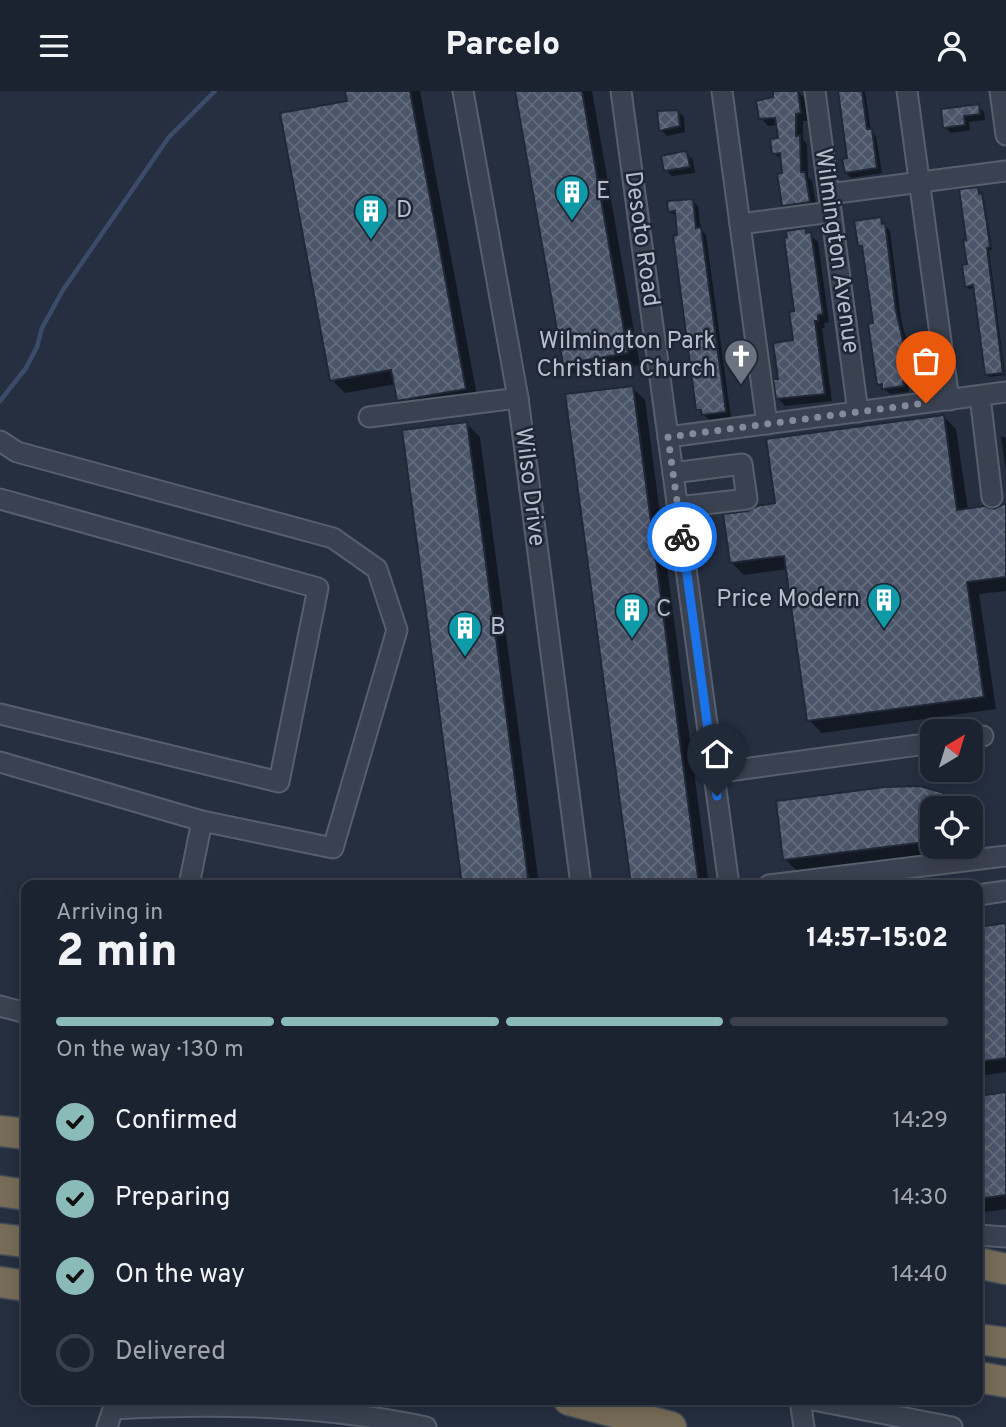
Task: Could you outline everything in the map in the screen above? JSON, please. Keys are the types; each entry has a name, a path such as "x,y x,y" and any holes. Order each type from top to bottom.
{"highway":[{"path":"0,1191 21,1194"},
{"path":"0,1238 21,1241"},
{"path":"983,1264 1006,1269"},
{"path":"0,1282 21,1285"},
{"path":"0,1300 21,1301"},
{"path":"983,1340 1006,1343"},
{"path":"983,1378 1006,1382"},
{"path":"588,1405 671,1427"}],"street":[{"name":"Wilso Drive","path":"463,91 518,398 580,880"},
{"name":"Desoto Road","path":"621,91 728,880"},
{"path":"722,91 767,424"},
{"name":"Wilmington Avenue","path":"815,91 858,412"},
{"path":"907,91 949,400"},
{"path":"1000,91 1006,135"},
{"path":"740,224 920,182 1006,171"},
{"path":"668,437 1006,392"},
{"path":"980,396 992,497"},
{"path":"369,417 518,398"},
{"path":"0,442 17,452 333,538 377,569 397,629 333,848 202,821 0,762"},
{"path":"673,473 742,464 747,499 678,507"},
{"path":"0,499 318,588 279,782 0,714"},
{"path":"714,773 920,745"},
{"path":"190,880 202,821"},
{"path":"850,880 1006,856"},
{"path":"983,894 1006,891"},
{"path":"0,1006 21,1012"},
{"path":"983,1235 1006,1237"},
{"path":"107,1427 113,1409 188,1405 289,1408 426,1427"},
{"path":"801,1405 804,1427"},
{"path":"836,1405 952,1427"}],"building":[{"name":"D","path":"345,91 410,91 466,389 397,401 391,370 330,381 280,113 347,101"},
{"name":"E","path":"515,91 582,91 628,353 563,364"},
{"path":"773,91 798,91 801,113 796,114 796,136 800,135 801,172 805,172 810,202 782,206 777,174 782,173 780,153 772,154 770,139 778,138 775,118 759,119 756,101 773,97"},
{"path":"838,91 862,91 867,129 872,129 877,168 845,173 842,159 847,158"},
{"path":"979,104 980,114 964,116 965,125 943,128 941,109"},
{"path":"678,110 680,126 659,131 657,111"},
{"path":"687,152 690,167 664,171 661,156"},
{"path":"978,187 979,194 982,193 987,224 990,247 987,248 1003,373 985,375 973,285 965,287 962,265 967,264 963,240 966,240 959,189"},
{"path":"693,199 696,228 701,227 726,412 702,415 701,410 696,410 673,236 677,235 675,211 668,212 667,201"},
{"path":"881,217 882,224 885,223 896,311 905,350 899,350 904,386 882,389 882,384 877,385 868,324 873,323 862,246 858,246 854,221"},
{"path":"806,228 806,233 811,232 823,314 818,315 818,321 815,321 825,394 776,399 773,379 778,379 773,343 793,340 789,312 794,311 784,238 787,237 786,231"},
{"name":"C","path":"633,386 698,880 630,880 565,394"},
{"name":"Price Modern","path":"944,415 957,510 984,506 994,509 1006,503 1006,577 967,582 984,697 807,721 784,556 730,563 723,514 748,511 757,506 775,503 766,439"},
{"name":"B","path":"467,422 528,880 461,880 402,430"},
{"path":"920,786 944,793 944,796 920,796 920,843 783,860 776,801 885,787"},
{"path":"1006,923 1006,1058 983,1061 983,926"},
{"path":"1006,1092 1006,1195 983,1198 983,1095"}],"waterway":[{"path":"0,401 26,368 37,347 42,328 63,290 169,137 215,91"}],"way so far":[{"path":"682,537 668,437 926,403"}],"place":[{"name":"E","path":"572,222"},
{"name":"D","path":"371,241"},
{"name":"Wilmington Park Christian Church","path":"741,386"},
{"name":"Price Modern","path":"884,630"},
{"name":"C","path":"632,640"},
{"name":"B","path":"465,658"}],"route":[{"path":"682,537 717,796"}]}
